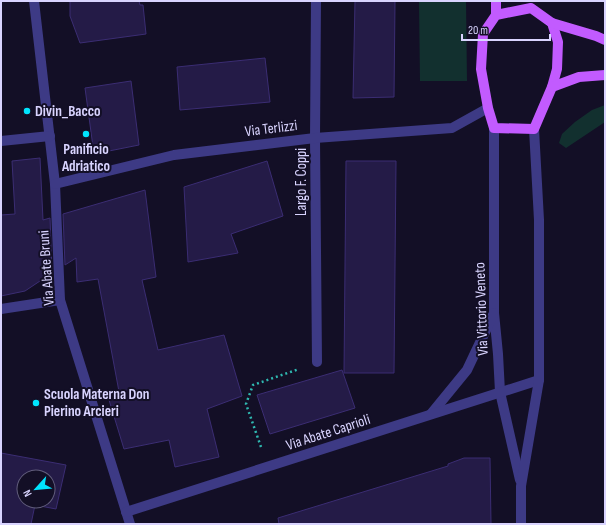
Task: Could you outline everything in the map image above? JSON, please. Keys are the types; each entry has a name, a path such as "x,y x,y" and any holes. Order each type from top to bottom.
{"main road":[{"path":"496,1 496,15 483,34 481,69 488,108 494,128 534,129 552,87 557,69 558,42 552,23"},
{"path":"496,15 531,4 552,23 605,40"},
{"path":"552,87 579,77 605,75"}],"street":[{"name":"Via Abate Bruni","path":"34,1 55,184 60,300 130,524"},
{"name":"Largo F. Coppi","path":"316,1 315,138 317,362"},
{"name":"Via Terlizzi","path":"55,184 174,155 315,138 452,128 488,108"},
{"name":"Via Vittorio Veneto","path":"494,128 494,313 500,392 521,486"},
{"name":"Via Vittorio Veneto","path":"521,524 521,486 538,380 539,220 534,129"},
{"path":"1,141 50,136"},
{"path":"1,309 60,300"},
{"path":"431,414 467,370 494,313"},
{"name":"Via Abate Caprioli","path":"126,512 538,380"}],"path":[{"path":"268,467 246,404 252,385 317,362"}],"green space":[{"path":"419,1 466,1 467,81 420,81"},
{"path":"605,105 605,122 566,148 559,143 562,134 575,122 592,110"}],"building":[{"path":"70,1 139,1 140,5 143,5 146,34 80,43 70,16"},
{"path":"355,1 395,1 394,97 353,98"},
{"path":"265,58 270,102 180,110 177,67"},
{"path":"131,81 139,145 94,154 85,88"},
{"path":"40,158 43,220 50,218 52,273 25,291 1,296 1,215 15,214 12,161"},
{"path":"267,161 283,216 231,234 238,253 188,262 184,187"},
{"path":"346,161 396,161 394,373 344,373"},
{"path":"145,190 156,277 142,280 158,350 224,335 242,396 207,409 219,457 175,467 169,440 124,449 109,400 120,397 98,279 77,282 76,258 65,265 63,214"},
{"path":"342,370 355,408 270,434 257,395"},
{"path":"1,453 66,465 56,509 56,469 16,469 16,509 34,509 31,524 1,524"},
{"path":"464,458 490,458 491,524 279,524 278,518 448,466 448,464"}],"place":[{"name":"Divin_Bacco","path":"27,111"},
{"name":"Panificio Adriatico","path":"86,134"},
{"name":"Scuola Materna Don Pierino Arcieri","path":"36,403"}]}
